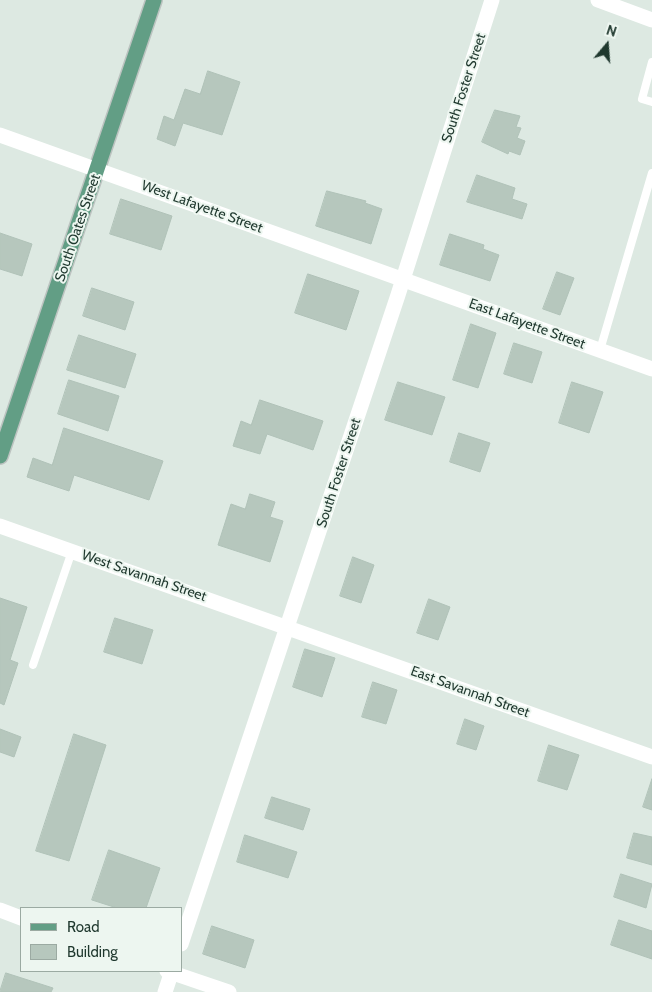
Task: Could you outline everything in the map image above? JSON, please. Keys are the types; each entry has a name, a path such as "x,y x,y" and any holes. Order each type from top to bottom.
{"main road":[{"name":"South Oates Street","path":"0,456 154,0"}],"street":[{"name":"South Foster Street","path":"182,941 403,280 492,0"},
{"path":"598,0 652,20"},
{"name":"West Lafayette Street","path":"0,135 403,280"},
{"name":"East Lafayette Street","path":"403,280 652,369"},
{"name":"West Savannah Street","path":"0,526 288,627"},
{"name":"East Savannah Street","path":"288,627 652,757"},
{"path":"0,910 20,918"},
{"path":"165,992 170,972"},
{"path":"173,972 229,992"}],"lane":[{"path":"652,62 642,99 652,102"},
{"path":"600,350 652,173"},
{"path":"32,664 72,551"}],"building":[{"path":"208,71 240,82 222,135 183,123 175,146 157,139 164,116 174,120 185,89 200,94"},
{"path":"495,110 520,116 516,127 521,128 517,138 525,141 520,155 509,151 508,154 482,142"},
{"path":"477,175 515,188 512,199 527,204 522,219 467,202"},
{"path":"327,191 366,201 365,203 382,209 371,244 316,226"},
{"path":"121,199 172,216 161,250 110,234"},
{"path":"0,233 32,244 22,276 0,269"},
{"path":"450,234 484,245 483,249 499,255 490,281 440,265"},
{"path":"557,272 574,278 560,315 543,309"},
{"path":"308,274 359,291 346,330 295,313"},
{"path":"92,288 134,302 125,330 83,316"},
{"path":"471,324 496,333 478,388 453,380"},
{"path":"79,335 136,354 125,388 67,370"},
{"path":"514,343 542,352 532,383 504,374"},
{"path":"69,380 119,396 108,431 58,414"},
{"path":"398,382 445,397 432,435 385,420"},
{"path":"572,382 603,392 589,433 559,423"},
{"path":"260,400 323,421 313,450 267,434 260,454 233,446 241,421 251,425"},
{"path":"64,428 163,461 149,500 74,475 69,491 27,477 33,458 52,465"},
{"path":"459,433 490,443 480,472 450,462"},
{"path":"250,494 275,502 270,517 283,521 270,562 218,545 231,504 245,509"},
{"path":"353,557 374,565 361,603 340,596"},
{"path":"0,598 27,607 10,660 18,663 4,705 0,703"},
{"path":"429,599 450,607 438,640 417,633"},
{"path":"115,618 153,630 142,664 104,652"},
{"path":"305,649 335,658 322,697 293,687"},
{"path":"373,682 397,690 386,724 362,717"},
{"path":"465,719 484,726 476,750 457,744"},
{"path":"0,729 21,737 14,757 0,752"},
{"path":"74,734 106,745 69,861 36,851"},
{"path":"549,745 579,755 567,790 538,781"},
{"path":"652,779 652,810 643,807"},
{"path":"272,797 310,809 303,830 265,818"},
{"path":"634,833 652,837 652,865 627,858"},
{"path":"245,835 297,852 288,878 237,862"},
{"path":"109,850 160,868 146,907 114,907 92,900"},
{"path":"621,874 652,884 646,908 614,897"},
{"path":"619,920 652,931 652,959 611,945"},
{"path":"212,926 254,940 245,968 203,954"},
{"path":"6,973 53,988 51,992 0,992"}]}
